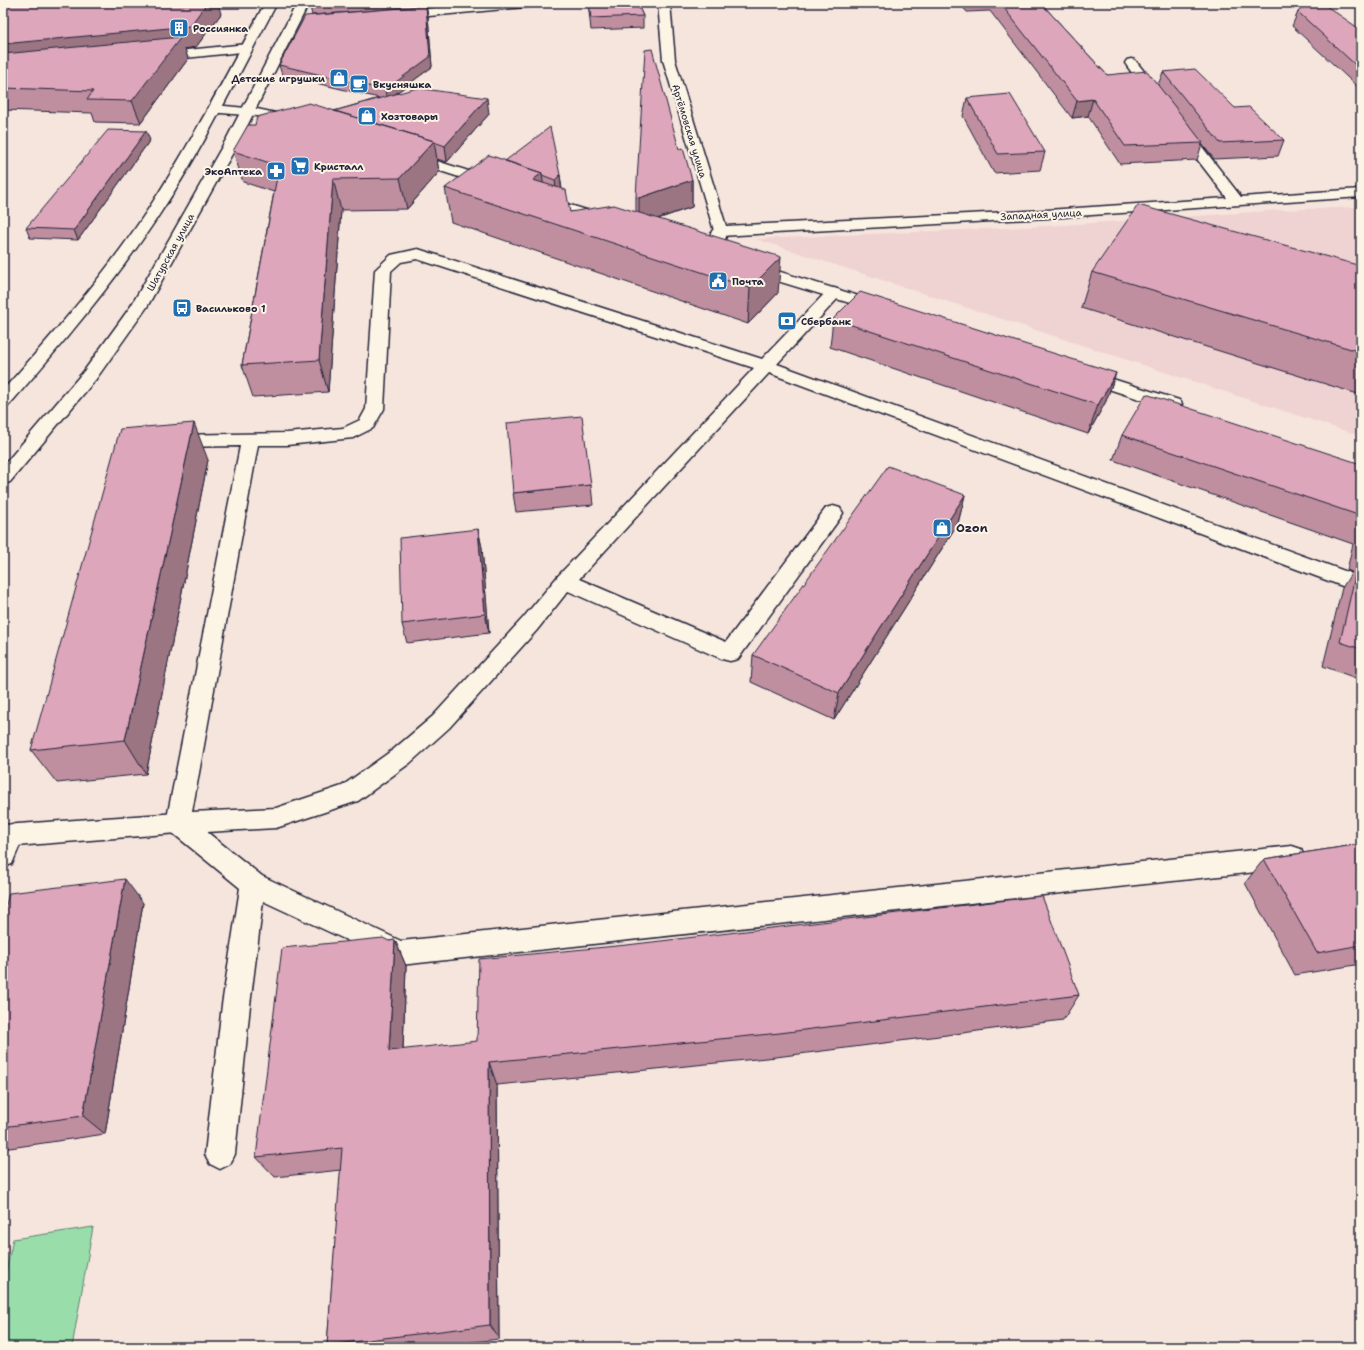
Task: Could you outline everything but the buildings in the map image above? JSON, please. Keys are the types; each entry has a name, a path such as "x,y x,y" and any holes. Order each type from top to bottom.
{"street":[{"path":"3,401 104,281 144,227 173,183 271,3"},
{"name":"Шатурская улица","path":"3,478 90,375 139,307 234,138 303,3"},
{"path":"386,16 536,3"},
{"name":"Артёмовская улица","path":"664,3 669,60 720,231"},
{"path":"293,22 307,22"},
{"path":"146,58 247,48"},
{"path":"1131,63 1165,107"},
{"path":"214,109 248,110 271,114 315,127"},
{"path":"1175,120 1238,202"},
{"path":"395,151 508,189"},
{"name":"Западная улица","path":"720,231 1238,202 1361,193"},
{"path":"523,194 621,226"},
{"path":"720,231 726,260"},
{"path":"696,251 894,312"},
{"path":"156,442 287,439 347,434 367,424 375,409 383,270 396,258 418,254 766,366 1361,585"},
{"path":"6,842 178,823 276,818 350,794 402,756 441,722 530,624 565,581 834,293"},
{"path":"1068,369 1188,409"},
{"path":"178,823 250,439"},
{"path":"565,581 730,653 833,513"},
{"path":"178,823 253,884 400,953 1313,855"},
{"path":"220,1154 236,1005 253,884"}],"shaded area":[{"path":"1361,207 1361,436 756,239 1049,226 1283,210"}],"green space":[{"path":"93,1227 72,1347 3,1347 3,1286 13,1239"}],"place":[{"name":"Россиянка","path":"179,28"},
{"name":"Детские игрушки","path":"339,78"},
{"name":"Вкусняшка","path":"359,84"},
{"name":"Хозтовары","path":"367,116"},
{"name":"Кристалл","path":"300,166"},
{"name":"ЭкоАптека","path":"276,171"},
{"name":"Почта","path":"718,281"},
{"name":"Васильково 1","path":"182,308"},
{"name":"Сбербанк","path":"787,321"},
{"name":"Ozon","path":"942,528"}]}
